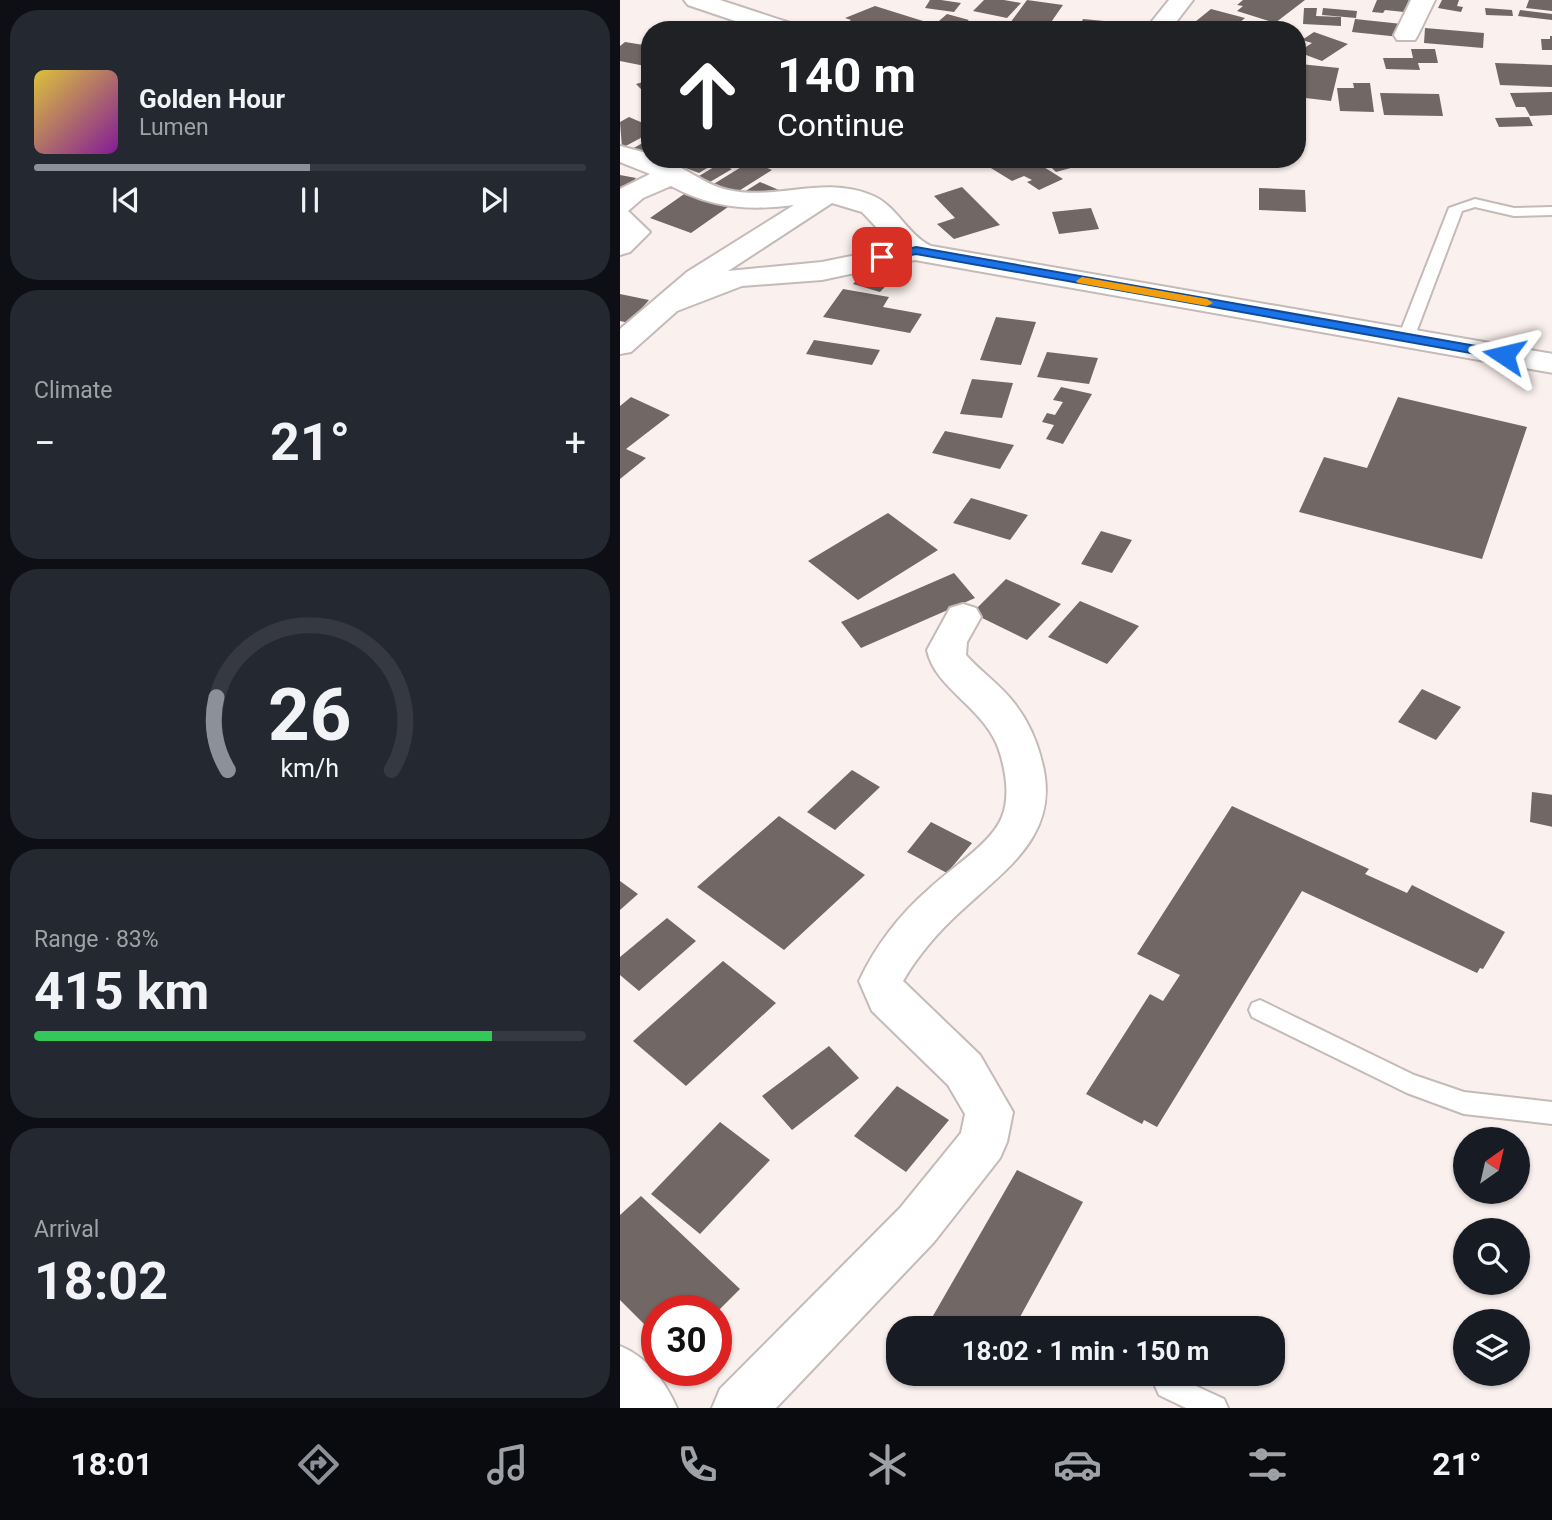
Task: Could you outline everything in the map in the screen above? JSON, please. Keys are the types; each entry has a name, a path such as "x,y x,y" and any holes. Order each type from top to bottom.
{"street":[{"path":"696,0 740,5 770,21"},
{"path":"1164,21 1181,0"},
{"path":"1406,36 1423,0"},
{"path":"620,154 641,159"},
{"path":"658,168 707,194 747,202 830,195 849,196 883,214 916,250"},
{"path":"620,205 633,192 670,176"},
{"path":"620,345 660,307 713,267 830,195"},
{"path":"620,218 633,226 636,232 620,246"},
{"path":"660,307 737,278 822,271 916,250 1553,364"},
{"path":"740,1408 917,1225 983,1142 989,1112 964,1070 888,997 881,981 890,959 935,909 1009,840 1022,823 1027,801 1021,752 1001,713 948,663 946,650 963,617"},
{"path":"620,1373 650,1408"}],"lane":[{"path":"1406,338 1456,208 1475,203 1514,212 1553,211"},
{"path":"1260,1010 1407,1083 1464,1103 1553,1113"},
{"path":"1168,1386 1214,1408"}],"building":[{"path":"930,0 961,3 954,12 925,8"},
{"path":"984,0 1021,3 1007,18 973,11"},
{"path":"1027,0 1063,5 1052,21 1011,21"},
{"path":"1243,0 1305,0 1278,21 1269,21 1237,11 1243,6 1237,5"},
{"path":"1377,0 1409,0 1404,12 1372,12"},
{"path":"1442,0 1459,0 1457,6 1463,7 1461,12 1438,8"},
{"path":"1529,0 1553,0 1553,11 1526,8"},
{"path":"875,6 923,21 850,21 845,18"},
{"path":"1304,8 1317,8 1316,16 1341,17 1341,26 1306,24 1306,21 1303,21"},
{"path":"1323,8 1357,11 1356,18 1322,15"},
{"path":"1485,8 1512,10 1513,16 1486,15"},
{"path":"1211,9 1245,18 1242,21 1196,21"},
{"path":"1520,10 1553,14 1553,20 1518,16"},
{"path":"947,14 969,20 968,21 939,21"},
{"path":"1355,19 1402,24 1400,37 1352,32"},
{"path":"1425,28 1484,33 1483,48 1424,43"},
{"path":"1314,32 1348,44 1322,61 1306,55 1306,47 1312,43 1306,41 1306,37"},
{"path":"1550,36 1553,36 1553,50 1542,50 1541,39 1550,39"},
{"path":"625,42 641,45 641,65 620,61 620,46"},
{"path":"1411,49 1435,49 1438,63 1418,63 1420,70 1386,69 1383,58 1413,58"},
{"path":"1495,63 1553,65 1553,87 1500,85"},
{"path":"1306,65 1339,68 1331,101 1306,98"},
{"path":"1353,83 1370,83 1374,112 1340,111 1337,88 1354,88"},
{"path":"1553,92 1553,115 1530,116 1525,107 1516,107 1510,93"},
{"path":"1380,93 1439,94 1443,116 1384,115"},
{"path":"629,117 641,122 641,138 622,148 620,122"},
{"path":"1529,117 1533,126 1499,127 1495,118"},
{"path":"641,144 641,155 630,150"},
{"path":"686,168 707,168 699,173"},
{"path":"712,168 732,169 710,182 699,176"},
{"path":"740,168 772,170 734,194 712,185"},
{"path":"991,168 1045,168 1063,179 1039,190 1027,182 1032,180 1024,176 1012,181"},
{"path":"1052,168 1071,168 1056,172"},
{"path":"620,175 636,178 620,196"},
{"path":"760,182 779,190 763,200 744,192"},
{"path":"962,187 1000,225 954,239 937,224 955,218 934,196"},
{"path":"1259,188 1305,190 1306,212 1259,210"},
{"path":"687,192 728,207 691,233 650,218"},
{"path":"1091,208 1099,229 1059,234 1052,212"},
{"path":"871,266 898,273 880,292 853,284"},
{"path":"843,289 889,297 883,307 922,314 910,333 823,317"},
{"path":"620,294 649,300 629,323 620,321"},
{"path":"996,317 1036,322 1021,365 980,360"},
{"path":"814,340 880,350 872,365 806,354"},
{"path":"1047,352 1098,358 1089,384 1037,377"},
{"path":"972,379 1013,383 1002,418 960,414"},
{"path":"1061,387 1092,394 1063,444 1046,439 1054,425 1042,422 1047,413 1055,415 1063,402 1053,400"},
{"path":"631,397 670,415 626,449 646,458 620,479 620,406"},
{"path":"1398,397 1527,427 1482,559 1299,512 1324,457 1367,468"},
{"path":"945,431 1014,445 1000,469 932,453"},
{"path":"971,498 1028,515 1010,540 953,523"},
{"path":"888,513 938,550 858,600 808,561"},
{"path":"1101,531 1132,540 1112,573 1081,564"},
{"path":"954,573 975,598 861,648 841,622"},
{"path":"1006,579 1061,604 1027,640 972,613"},
{"path":"1080,601 1139,626 1107,664 1048,637"},
{"path":"1422,689 1461,707 1436,740 1398,722"},
{"path":"852,770 880,787 835,830 807,812"},
{"path":"1532,792 1553,795 1553,827 1530,822"},
{"path":"1232,806 1369,869 1365,874 1407,893 1412,885 1505,932 1483,969 1480,968 1477,973 1302,891 1157,1127 1144,1120 1142,1124 1086,1094 1150,994 1163,1001 1180,975 1137,954"},
{"path":"779,816 865,875 784,950 697,887"},
{"path":"931,822 972,843 947,873 907,852"},
{"path":"620,881 638,894 620,910"},
{"path":"667,918 696,941 639,991 620,975 620,957"},
{"path":"723,961 776,1003 686,1086 633,1041"},
{"path":"829,1046 859,1078 792,1130 762,1096"},
{"path":"897,1086 949,1120 906,1172 854,1136"},
{"path":"720,1122 770,1160 700,1234 651,1194"},
{"path":"1017,1170 1083,1202 1021,1316 933,1316"},
{"path":"641,1196 740,1289 732,1297 641,1295 641,1321 620,1300 620,1215"}],"slow traffic":[{"path":"1082,281 1207,303"}],"route":[{"path":"882,257 916,250 941,257 1504,355"}]}
